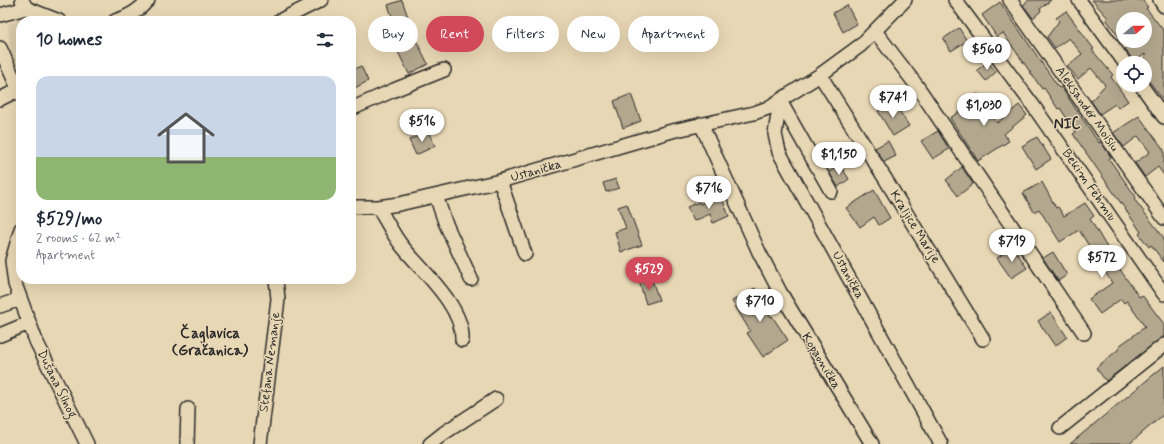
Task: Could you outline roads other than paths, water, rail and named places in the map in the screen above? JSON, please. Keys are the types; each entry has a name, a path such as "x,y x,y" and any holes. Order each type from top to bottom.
{"street":[{"path":"129,16 141,9 148,0"},
{"path":"289,16 321,0"},
{"name":"Ustanička","path":"356,207 378,207 436,196 500,181 701,124 754,113 782,99 820,75 861,45 875,31 890,5 905,0"},
{"name":"Bekim Fehmiu","path":"955,0 1032,104 1164,294"},
{"name":"Aleksandër Moisiu","path":"1010,0 1164,218"},
{"path":"1080,0 1120,56"},
{"path":"1160,0 1164,6"},
{"path":"0,15 24,4 49,16"},
{"path":"875,31 918,86 1084,333"},
{"path":"1,55 16,85"},
{"path":"356,107 444,70"},
{"name":"Kraljice Marije","path":"820,75 983,339"},
{"path":"1146,92 1164,117"},
{"path":"0,99 16,94"},
{"path":"782,99 820,159"},
{"path":"782,99 831,190"},
{"name":"Ustanička","path":"782,99 774,134 779,152 941,444"},
{"name":"Kopaonička","path":"701,124 756,245 780,292 872,444"},
{"name":"Ustanička","path":"500,181 525,254"},
{"path":"436,196 445,222 471,279"},
{"path":"378,207 401,245 454,309 460,323 462,340"},
{"name":"Dušana Silnog","path":"16,247 12,261 15,284 20,300 29,323 86,444"},
{"name":"Stefana Nemanje","path":"260,444 278,299 276,284"},
{"path":"0,306 20,300"},
{"path":"0,335 29,323"},
{"path":"1060,428 1164,345"},
{"path":"430,444 444,433 496,399"},
{"path":"187,444 188,409"}],"district":[{"name":"NIC","path":"1067,125"},
{"name":"Čaglavica (Gračanica)","path":"210,342"}]}
